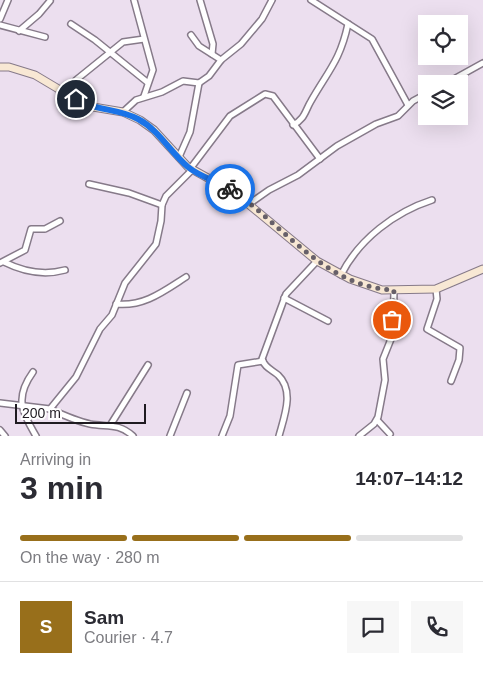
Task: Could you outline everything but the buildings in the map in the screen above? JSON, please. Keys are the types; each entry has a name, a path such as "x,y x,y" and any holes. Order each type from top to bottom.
{"street":[{"path":"0,19 8,0"},
{"path":"134,0 153,70 147,82 144,96"},
{"path":"200,0 213,44 212,54"},
{"path":"123,112 130,104 144,96 162,92 183,81 199,83 209,76 221,60 234,51 262,19 272,0"},
{"path":"311,0 375,42 408,105"},
{"path":"19,31 39,14 50,1"},
{"path":"0,24 45,37"},
{"path":"71,24 147,82"},
{"path":"293,125 305,116 310,102 328,76 341,52 348,24"},
{"path":"191,35 199,46 221,60"},
{"path":"66,92 76,80 126,40 144,39"},
{"path":"460,75 483,62"},
{"path":"0,67 9,67 35,75 96,109 123,112 140,120 154,130 191,170 224,186 249,204 317,261 341,275 373,288 394,290 436,289 483,268"},
{"path":"179,157 190,132 199,83"},
{"path":"50,408 76,377 100,329 112,315 132,272 156,244 161,222 162,205 173,187 191,170 230,116 265,94 274,96 293,125 320,159"},
{"path":"249,204 337,146 371,127 398,116 408,105 418,99"},
{"path":"89,184 129,193 162,205"},
{"path":"341,275 365,243 385,224 404,211 432,200"},
{"path":"2,263 27,249 31,229 45,229 60,221"},
{"path":"263,361 284,298 290,288 317,261"},
{"path":"2,263 19,269 45,274 65,270"},
{"path":"116,304 130,306 140,303 186,277"},
{"path":"436,289 437,299 427,329 460,348 460,360 451,381"},
{"path":"359,436 377,420 385,380 383,358 393,334 394,290"},
{"path":"284,298 328,321"},
{"path":"222,436 230,416 238,365 263,361"},
{"path":"263,361 284,381 287,388 284,417 279,436"},
{"path":"111,424 148,365"},
{"path":"33,372 24,386 22,412 36,436"},
{"path":"170,436 187,393"},
{"path":"0,403 50,408 79,421 102,426 111,424 122,427 133,436"},
{"path":"377,420 390,434"},
{"path":"0,430 5,436"}],"way so far":[{"path":"230,189 317,261 334,272 365,286 382,290 394,290 392,320"}],"route":[{"path":"76,99 96,109 123,112 140,120 161,137 188,168 230,189"}]}
